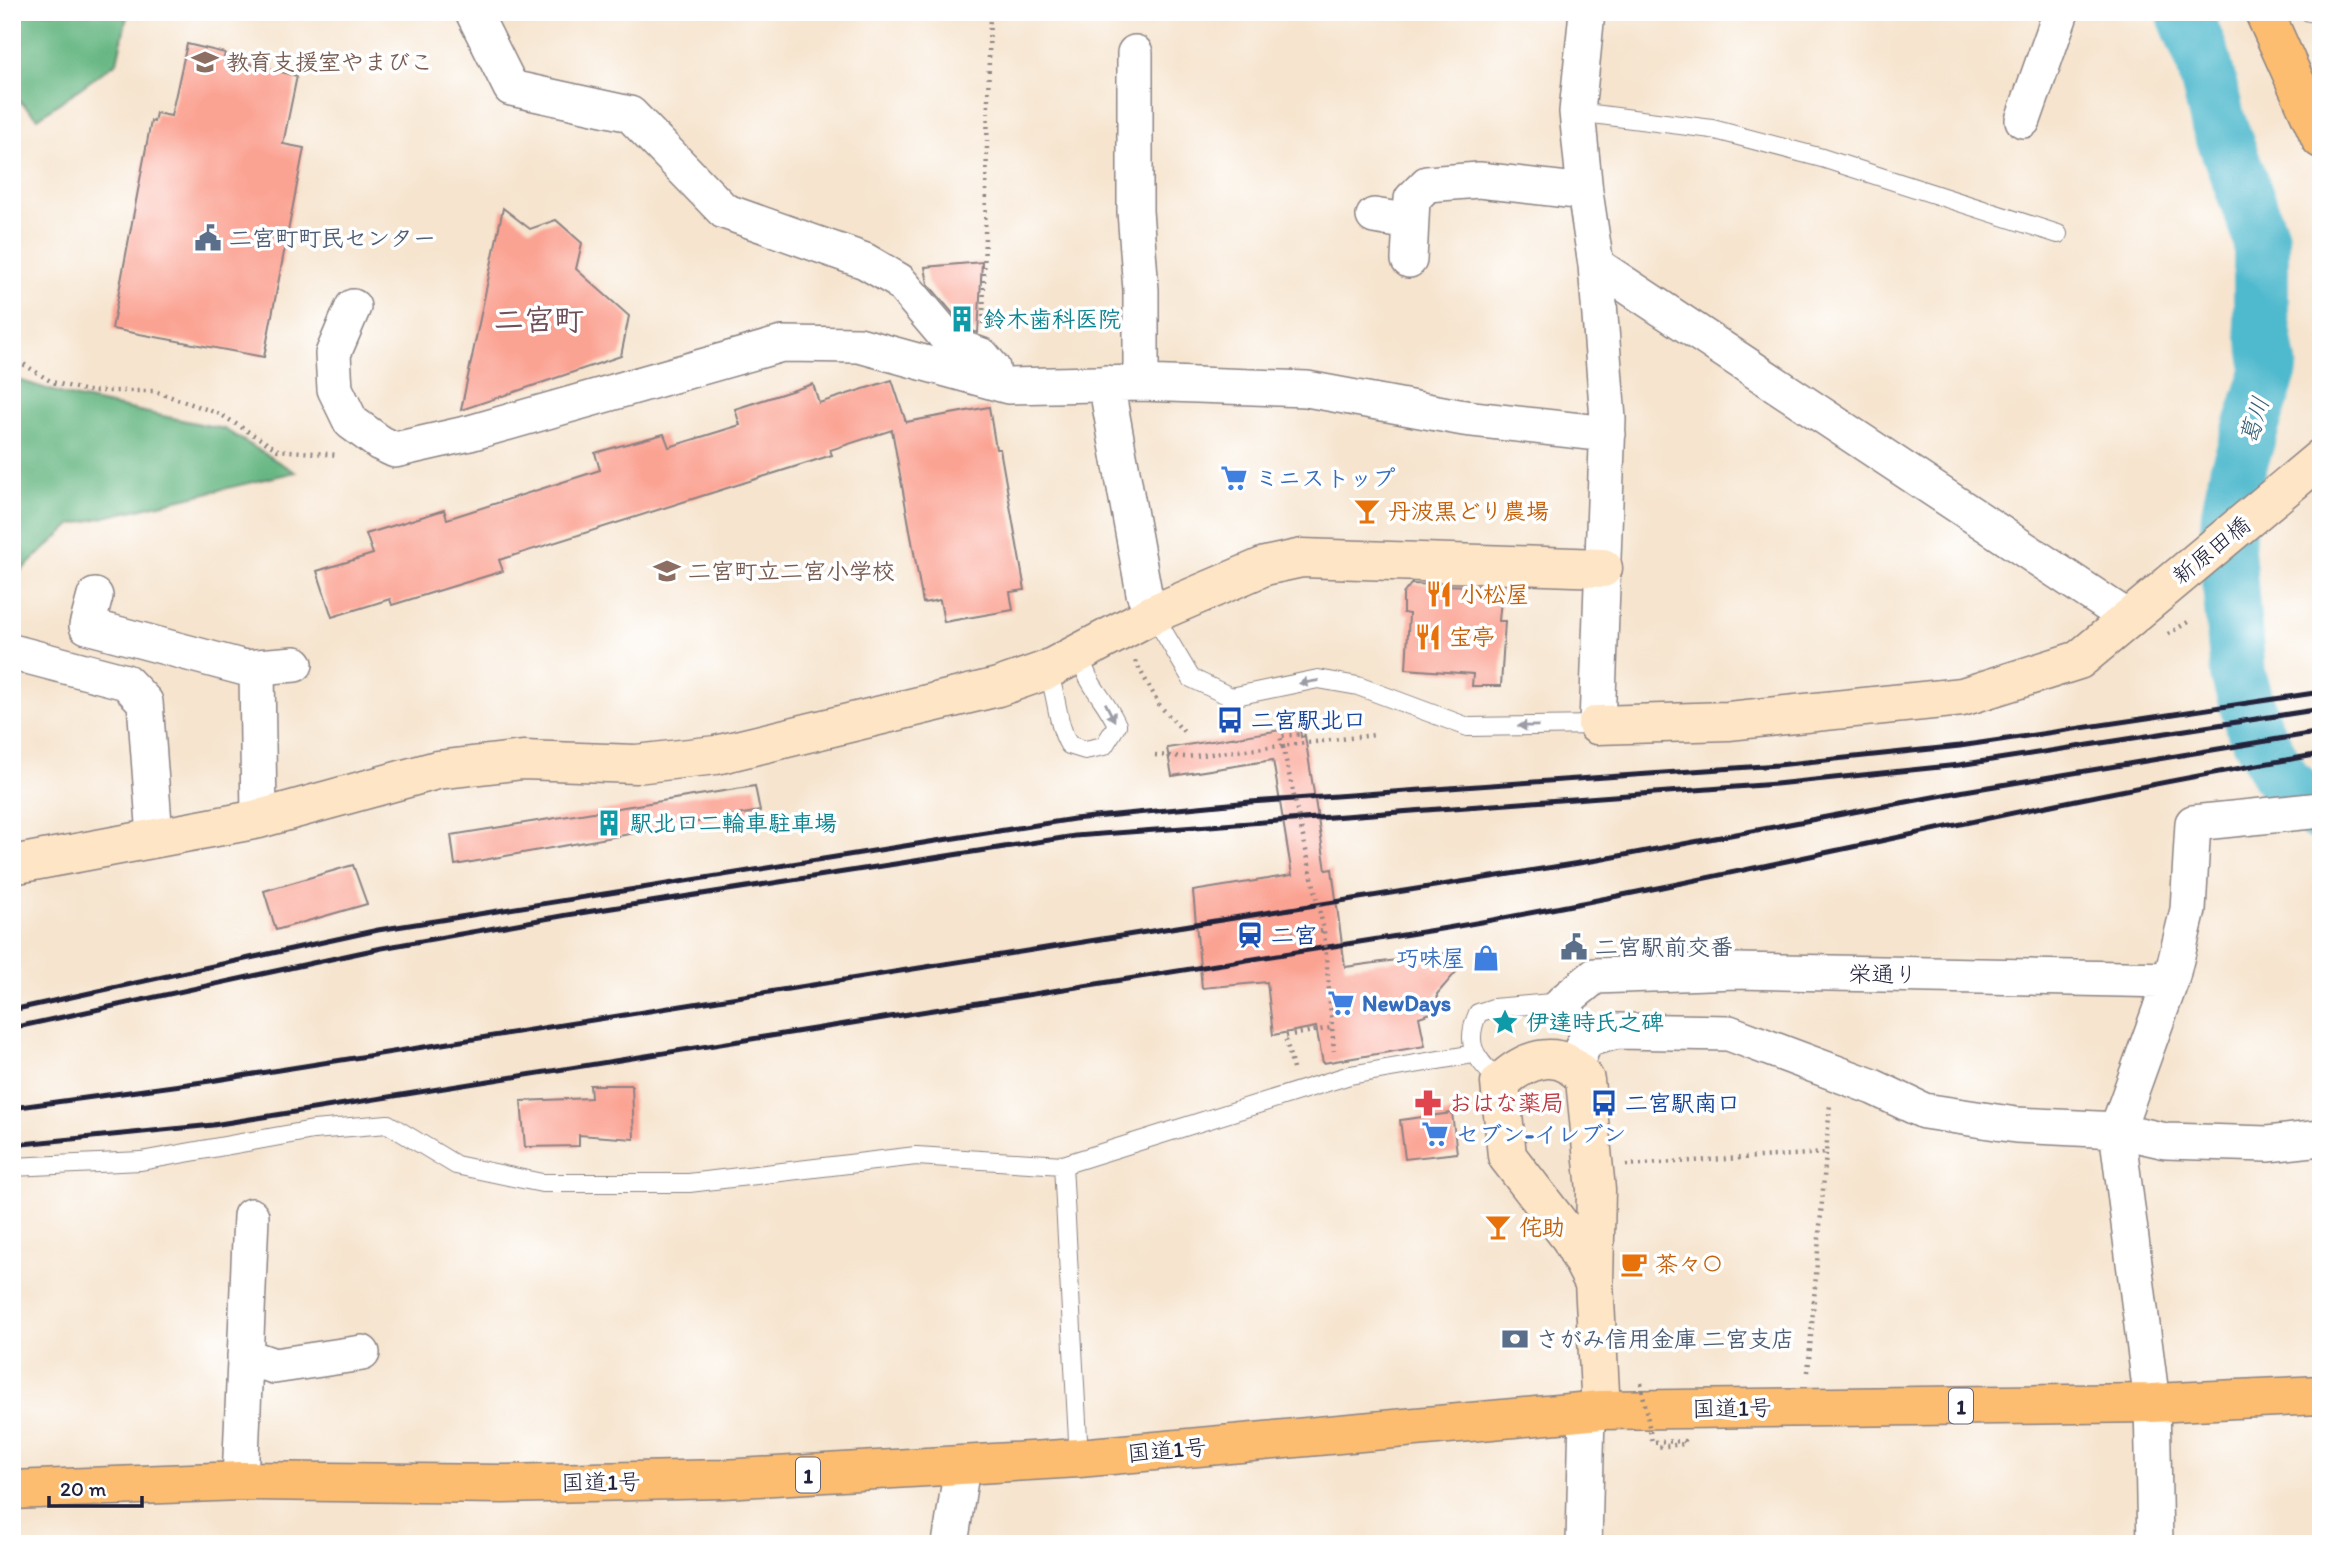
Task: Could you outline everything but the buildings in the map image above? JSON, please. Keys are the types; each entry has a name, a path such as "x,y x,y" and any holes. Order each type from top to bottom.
{"main road":[{"path":"2264,12 2321,139"},
{"name":"国道1号","path":"12,1490 240,1482 530,1484 723,1479 1079,1458 1594,1410 2152,1403 2321,1395"}],"street":[{"path":"473,12 511,88 630,114 724,211 865,261 898,281 954,346 982,356 1008,386"},
{"path":"1587,12 1577,112 1584,192 1596,265 1608,434 1597,724"},
{"path":"2023,120 2061,12"},
{"path":"1135,53 1135,211 1141,290 1142,383"},
{"path":"1409,260 1412,199 1427,184 1479,180 1584,192"},
{"path":"1374,216 1410,222"},
{"path":"1596,265 2134,613"},
{"path":"353,307 333,354 335,389 351,422 380,443 395,450 470,433 782,344 859,345 1008,386 1142,383 1307,389 1464,418 1608,434"},
{"path":"1106,383 1144,593 1153,614"},
{"name":"新原田橋","path":"1597,724 1728,721 1962,696 2079,660 2321,458"},
{"path":"12,865 259,819 437,770 523,760 636,764 716,755 998,687 1063,662 1153,614 1265,566 1302,558 1602,568"},
{"path":"95,596 87,626 245,668 295,664"},
{"path":"12,652 126,682 145,702 155,837"},
{"path":"257,668 259,819"},
{"path":"2155,1544 2152,1403 2117,1130 2171,980 2188,910 2193,823 2306,812"},
{"name":"栄通り","path":"1563,1002 1595,976 1736,971 2171,980"},
{"path":"1594,1283 1571,1238 1507,1156 1500,1083 1512,1071 1530,1061 1557,1059 1581,1052 1617,1031 1728,1033 1833,1072 1924,1111 2016,1125 2117,1130 2166,1141 2268,1144 2321,1138"},
{"path":"1581,1052 1596,1190 1594,1410 1584,1544"},
{"path":"1528,1184 1545,1198 1572,1209 1581,1209 1591,1202 1596,1190"},
{"path":"240,1482 251,1216"},
{"path":"245,1356 274,1366 362,1353"},
{"path":"950,1544 962,1467"}],"lane":[{"path":"2309,12 2321,13"},
{"path":"1577,112 1712,130 1822,158 2059,234"},
{"path":"1153,614 1191,678 1231,697 1318,680 1358,686 1468,727 1597,724"},
{"path":"1063,662 1084,674 1094,692 1107,703 1117,725 1104,746 1086,750 1069,745 1061,731 1055,689 1063,662"},
{"path":"1500,1083 1474,1054 1470,1030 1478,1013 1493,1008 1563,1002 1581,1017 1581,1052"},
{"path":"12,1167 141,1161 313,1130 388,1124 456,1165 542,1182 689,1183 916,1156 1063,1165 1349,1075 1474,1054"},
{"path":"1063,1165 1079,1458"}],"path":[{"path":"982,356 990,12"},
{"path":"12,357 52,382 87,391 153,391 220,414 278,450 342,455"},
{"path":"1130,651 1160,706 1186,734"},
{"path":"1304,718 1306,734 1280,736 1324,930 1334,1051"},
{"path":"1155,755 1185,757 1376,735"},
{"path":"1278,934 1324,930"},
{"path":"1290,1058 1286,1036 1331,1028"},
{"path":"1807,1384 1833,1072"},
{"path":"1626,1165 1826,1153"},
{"path":"1641,1383 1652,1442 1684,1440 1685,1444 1658,1447"}],"green space":[{"path":"12,12 128,12 117,62 38,118 12,94"},
{"path":"12,378 73,397 224,429 295,472 71,525 12,579"}],"waterway":[{"name":"葛川","path":"2184,12 2203,59 2218,122 2261,237 2261,316 2270,369 2237,472 2229,514 2227,551 2238,674 2254,728 2284,782 2321,814"}],"railway":[{"path":"12,1010 378,930 1074,819 1250,802 1778,765 1960,746 2321,692"},
{"path":"12,1028 382,948 567,915 1075,836 1776,784 1959,765 2321,709"},
{"path":"12,1108 210,1081 1598,860 1965,791 2321,732"},
{"path":"12,1145 213,1125 1447,928 1666,886 2211,773 2321,754"}],"place":[{"name":"教育支援室やまびこ","path":"205,62"},
{"name":"二宮町町民センター","path":"208,238"},
{"name":"鈴木歯科医院","path":"962,319"},
{"name":"ミニストップ","path":"1234,478"},
{"name":"丹波黒どり農場","path":"1367,511"},
{"name":"二宮町立二宮小学校","path":"667,571"},
{"name":"小松屋","path":"1439,594"},
{"name":"宝亭","path":"1428,637"},
{"name":"二宮駅北口","path":"1230,720"},
{"name":"駅北口二輪車駐車場","path":"609,823"},
{"name":"二宮","path":"1250,935"},
{"name":"二宮駅前交番","path":"1574,947"},
{"name":"巧味屋","path":"1486,958"},
{"name":"NewDays","path":"1341,1003"},
{"name":"伊達時氏之碑","path":"1505,1022"},
{"name":"おはな薬局","path":"1428,1103"},
{"name":"二宮駅南口","path":"1604,1103"},
{"name":"セブン-イレブン","path":"1435,1134"},
{"name":"侘助","path":"1498,1227"},
{"name":"茶々〇","path":"1634,1264"},
{"name":"さがみ信用金庫 二宮支店","path":"1515,1339"}],"district":[{"name":"二宮町","path":"539,319"}]}
